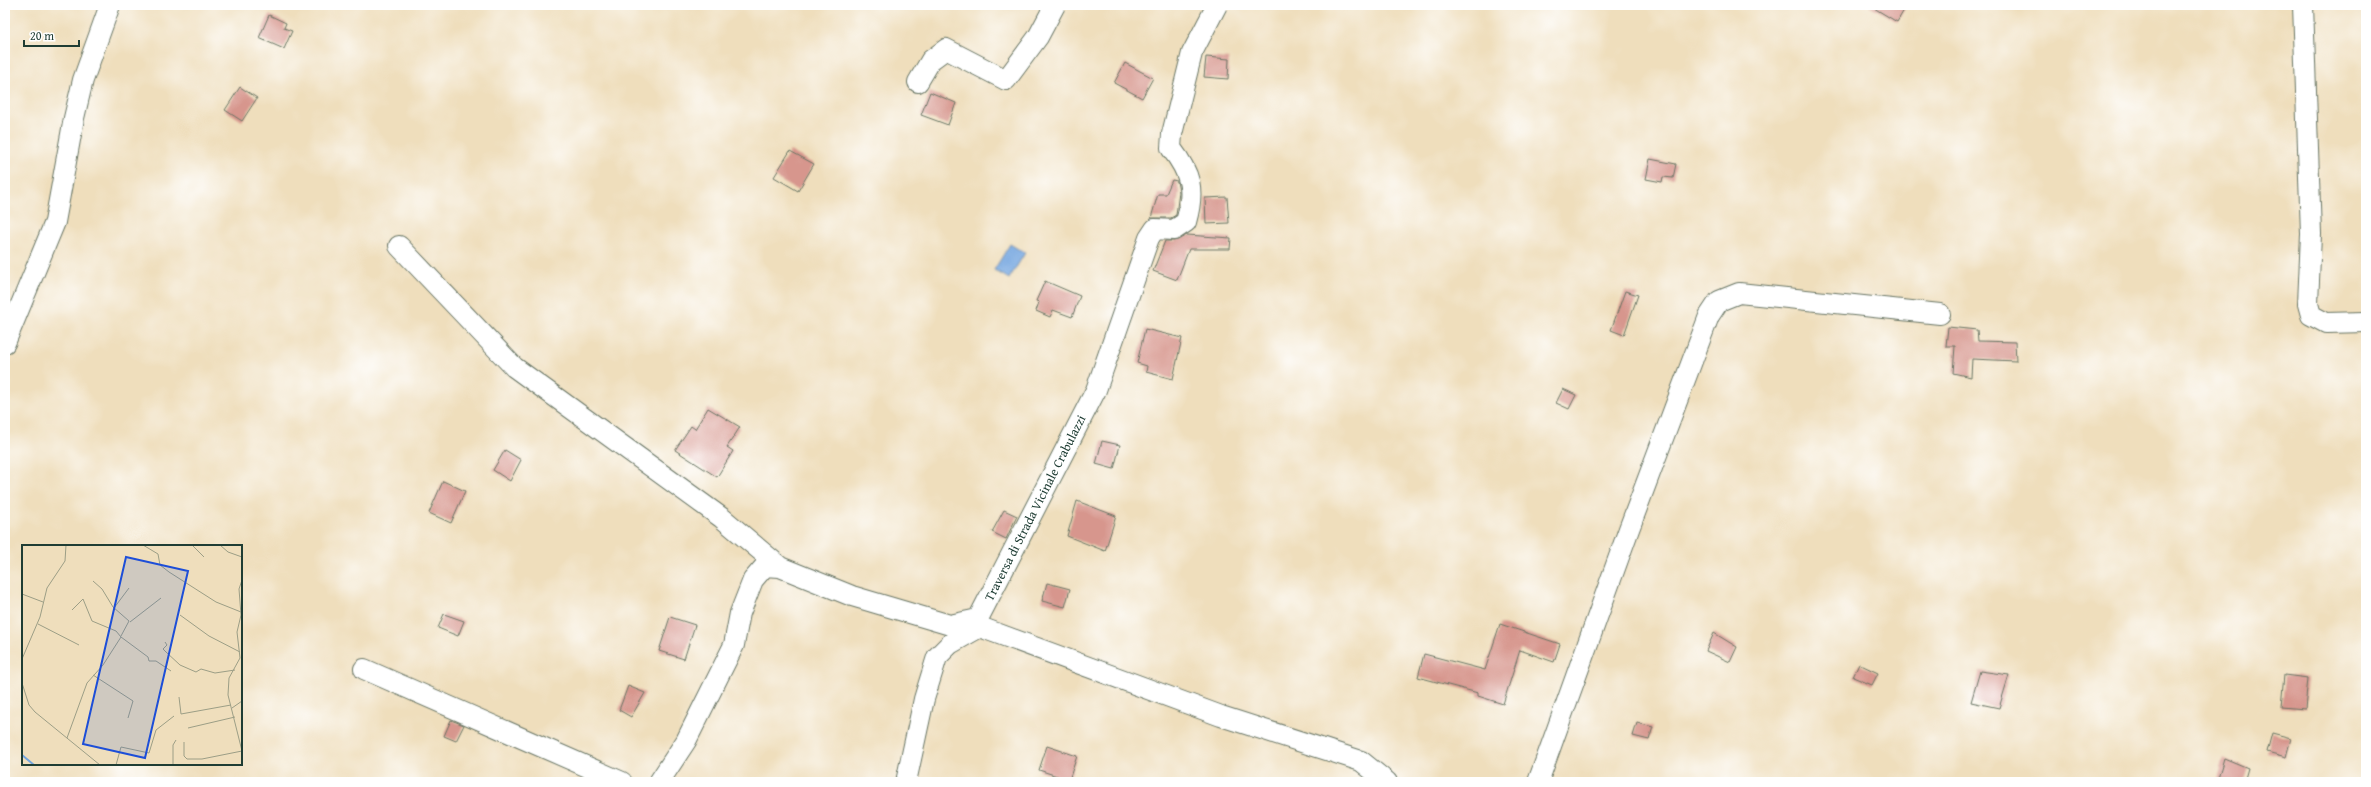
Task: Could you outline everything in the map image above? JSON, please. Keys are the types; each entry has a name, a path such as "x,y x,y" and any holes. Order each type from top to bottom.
{"street":[{"path":"5,343 55,222 83,80 110,5"},
{"path":"918,82 931,60 946,49 1006,80 1038,37 1054,5"},
{"name":"Traversa di Strada Vicinale Crabulazzi","path":"979,623 1096,390 1149,238 1155,229 1174,230 1186,222 1192,191 1184,166 1171,148 1172,134 1192,53 1217,5"},
{"path":"2302,5 2311,234 2308,304 2311,315 2326,323 2366,322"},
{"path":"399,246 514,368 722,518 780,567"},
{"path":"1538,782 1649,476 1709,316 1719,301 1739,293 1940,314"},
{"path":"659,782 686,741 734,645 740,613 753,580 765,566 780,567 852,596 950,625 979,623 1221,716 1361,761 1387,782"},
{"path":"906,782 924,699 938,657 950,644 979,623"},
{"path":"364,668 622,782"}],"water":[{"path":"1010,244 1025,253 1009,279 994,270"}],"building":[{"path":"1869,5 1907,5 1897,22"},
{"path":"269,15 286,23 284,28 292,31 284,49 259,38"},
{"path":"1206,57 1229,59 1228,79 1204,77"},
{"path":"1125,63 1153,78 1142,98 1114,83"},
{"path":"240,87 257,98 242,121 225,110"},
{"path":"930,92 956,103 948,125 921,115"},
{"path":"790,151 814,164 798,191 774,177"},
{"path":"1650,159 1676,164 1673,178 1663,177 1662,182 1646,179"},
{"path":"1172,180 1177,181 1179,192 1176,215 1171,218 1151,218 1158,194 1166,194"},
{"path":"1227,197 1229,223 1206,224 1205,198"},
{"path":"1187,235 1231,238 1230,249 1189,249 1177,280 1153,271 1165,241 1174,241"},
{"path":"1045,281 1080,296 1072,317 1053,310 1050,317 1036,311 1039,302 1036,301"},
{"path":"1625,291 1638,295 1624,335 1611,330"},
{"path":"1948,327 1977,330 1978,341 2015,342 2016,361 1972,359 1971,377 1953,373 1955,346 1946,346"},
{"path":"1145,329 1182,338 1173,379 1146,372 1147,366 1137,363"},
{"path":"1563,389 1576,395 1569,409 1556,403"},
{"path":"708,408 740,427 727,447 733,451 717,477 675,450 691,426 695,429"},
{"path":"1102,441 1120,445 1114,469 1096,464"},
{"path":"505,450 521,460 510,481 493,470"},
{"path":"443,481 465,491 451,523 429,513"},
{"path":"1077,501 1116,516 1105,551 1067,536"},
{"path":"1004,510 1017,516 1006,539 992,532"},
{"path":"1047,583 1070,589 1065,607 1042,601"},
{"path":"444,614 464,621 458,636 438,628"},
{"path":"670,617 695,625 684,659 659,651"},
{"path":"1500,624 1560,644 1554,662 1520,650 1503,704 1478,696 1478,693 1418,677 1424,654 1485,670"},
{"path":"1714,633 1737,647 1730,662 1706,651"},
{"path":"1859,664 1878,673 1872,685 1853,677"},
{"path":"1980,671 2009,675 1999,708 1971,702"},
{"path":"2284,675 2308,678 2305,709 2281,707"},
{"path":"628,686 645,693 631,717 619,710"},
{"path":"451,720 464,725 456,741 444,736"},
{"path":"1637,723 1653,727 1649,740 1633,736"},
{"path":"2272,733 2291,738 2286,757 2267,752"},
{"path":"1047,746 1077,756 1069,780 1039,770"},
{"path":"2224,758 2248,768 2244,782 2217,782"}]}
